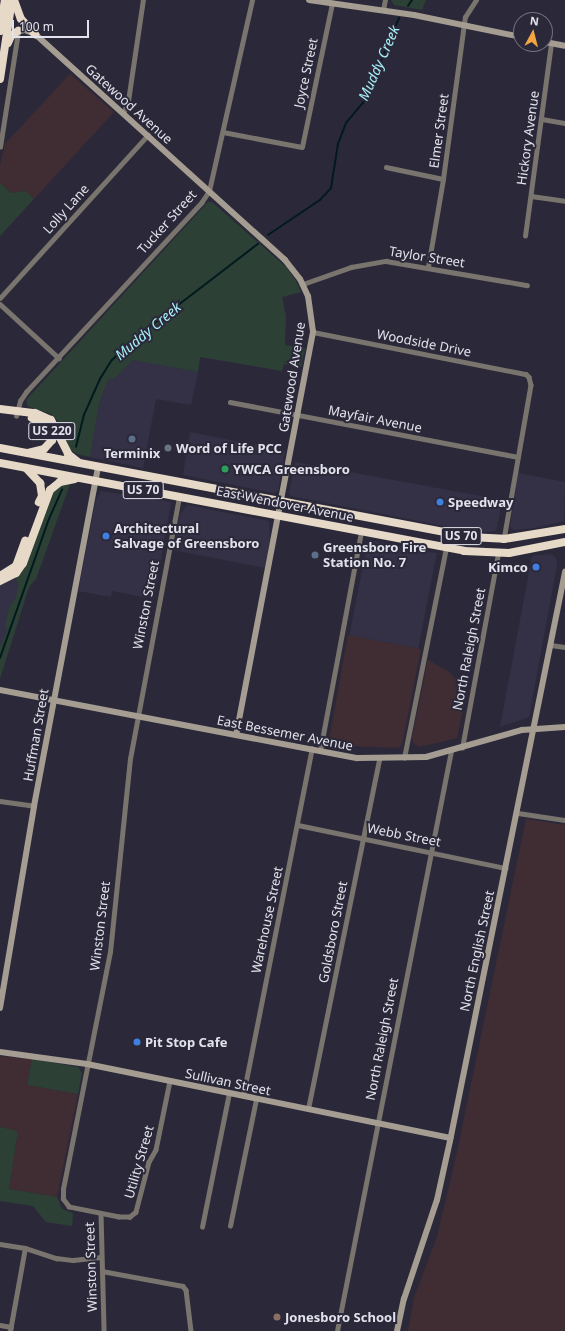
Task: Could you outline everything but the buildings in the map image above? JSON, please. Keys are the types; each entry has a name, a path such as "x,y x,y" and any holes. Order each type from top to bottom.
{"highway":[{"path":"0,31 5,0"},
{"path":"13,0 21,19 35,34"},
{"path":"0,80 13,0"},
{"path":"5,50 11,36 18,31"},
{"path":"0,408 17,413 42,415 51,420 68,454 82,464"},
{"name":"US 220","path":"0,414 17,413 41,420 52,430 52,440 48,446 25,453"},
{"name":"East Wendover Avenue","path":"0,448 98,468 463,536 504,539 565,529"},
{"name":"East Wendover Avenue","path":"0,463 446,547 498,553 523,552 565,542"},
{"path":"0,576 10,572 18,562 42,496 40,483 26,467"},
{"path":"0,581 16,574 23,563 47,496 52,487 66,480 83,478"}],"street":[{"path":"123,114 128,101 143,0"},
{"name":"Tucker Street","path":"17,413 23,397 196,209 209,191 252,0"},
{"path":"309,0 383,10 513,36"},
{"path":"383,10 385,0"},
{"name":"Elmer Street","path":"428,267 443,178 465,17 476,0"},
{"name":"Joyce Street","path":"223,132 302,147 332,3"},
{"path":"0,147 18,31 25,30 35,34"},
{"name":"Gatewood Avenue","path":"35,34 286,260 303,284 311,307 313,332 282,502 236,735"},
{"path":"553,44 565,46"},
{"name":"Hickory Avenue","path":"525,236 542,119 547,52"},
{"path":"542,119 565,123"},
{"name":"Lolly Lane","path":"0,298 148,135"},
{"path":"386,167 443,178"},
{"path":"531,196 565,201"},
{"name":"Taylor Street","path":"303,284 351,267 386,261 526,285"},
{"path":"0,304 59,358"},
{"name":"Woodside Drive","path":"313,332 526,374 530,377 531,385 517,457"},
{"name":"Mayfair Avenue","path":"230,402 517,457"},
{"path":"504,539 517,457"},
{"name":"Huffman Street","path":"0,1008 34,806 98,468"},
{"name":"Winston Street","path":"104,1331 100,1213 69,1207 63,1195 110,952 127,777 137,715 179,496"},
{"path":"320,751 361,531"},
{"path":"404,758 446,547"},
{"name":"North Raleigh Street","path":"462,748 498,553"},
{"name":"North English Street","path":"397,1331 404,1300 435,1208 451,1138 552,645 565,572"},
{"path":"552,645 565,647"},
{"name":"East Bessemer Avenue","path":"0,690 320,751 379,759 404,758 451,751 534,728 565,727"},
{"name":"Warehouse Street","path":"243,1096 312,749"},
{"name":"North Raleigh Street","path":"337,1331 376,1124 451,751"},
{"name":"Goldsboro Street","path":"308,1109 379,759"},
{"path":"0,801 34,806"},
{"path":"518,813 565,820"},
{"name":"Webb Street","path":"298,825 506,868"},
{"name":"Sullivan Street","path":"0,1052 88,1064 376,1124 451,1138"},
{"name":"Utility Street","path":"100,1213 119,1217 130,1217 136,1212 149,1162 156,1150 170,1082"},
{"path":"202,1227 228,1093"},
{"path":"230,1226 256,1098"},
{"path":"0,1244 25,1248 56,1258 73,1260 101,1257"},
{"path":"0,1325 11,1329 25,1248"},
{"path":"102,1271 176,1284 186,1290 191,1331"}],"shaded area":[{"path":"70,74 114,112 34,199 26,191 11,193 0,183 0,165 5,144"},
{"path":"133,360 198,372 191,405 156,399 143,468 90,457 99,405 108,379 114,379"},
{"path":"190,432 285,451 278,491 273,493 183,475"},
{"path":"295,462 502,500 497,528 495,531 485,532 464,530 291,496 289,493"},
{"path":"518,473 565,482 564,521 534,528 514,530 510,527"},
{"path":"101,491 171,502 154,599 112,591 111,597 78,591 96,500"},
{"path":"187,505 269,521 270,541 265,568 173,550 180,515"},
{"path":"368,540 437,553 418,649 349,635"},
{"path":"551,554 556,558 557,565 529,717 500,727 532,556"},
{"path":"15,579 18,582 16,597 9,607 7,631 0,646 0,585"},
{"path":"348,635 421,649 402,745 398,748 351,746 329,740"},
{"path":"428,660 448,671 467,690 457,738 420,747 414,744 412,738"},
{"path":"526,819 565,825 565,1331 408,1331 414,1298 437,1237 457,1152"},
{"path":"0,1056 32,1059 27,1085 78,1094 57,1197 9,1189 18,1131 0,1127"}],"green space":[{"path":"391,0 426,0 422,10 394,5"},
{"path":"0,183 11,193 26,191 34,199 0,236"},
{"path":"208,202 212,202 286,267 296,281 301,292 282,297 286,316 285,345 305,348 301,367 284,364 282,371 200,357 198,372 133,360 114,379 108,379 99,405 90,457 77,454 69,449 58,421 51,414 27,406 27,399"},
{"path":"70,484 36,579 29,587 0,679 0,646 7,631 5,625 9,607 16,597 18,582 15,579 24,569 50,494 59,487"},
{"path":"32,1059 78,1067 82,1073 78,1094 27,1085"},
{"path":"0,1127 18,1131 9,1189 57,1197 62,1209 73,1213 72,1226 46,1222 33,1206 0,1201"}],"waterway":[{"name":"Muddy Creek","path":"408,6 412,0"},
{"name":"Muddy Creek","path":"268,235 320,200 331,188 338,144 346,123 363,103 399,18"},
{"name":"Muddy Creek","path":"76,447 84,415 100,379 112,360 138,336 258,244"},
{"name":"Muddy Creek","path":"0,658 49,519 62,490"}],"place":[{"name":"Terminix","path":"132,439"},
{"name":"Word of Life PCC","path":"168,448"},
{"name":"YWCA Greensboro","path":"225,469"},
{"name":"Speedway","path":"440,502"},
{"name":"Architectural Salvage of Greensboro","path":"106,536"},
{"name":"Greensboro Fire Station No. 7","path":"315,555"},
{"name":"Kimco","path":"536,567"},
{"name":"Pit Stop Cafe","path":"137,1042"},
{"name":"Jonesboro School","path":"277,1317"}]}
